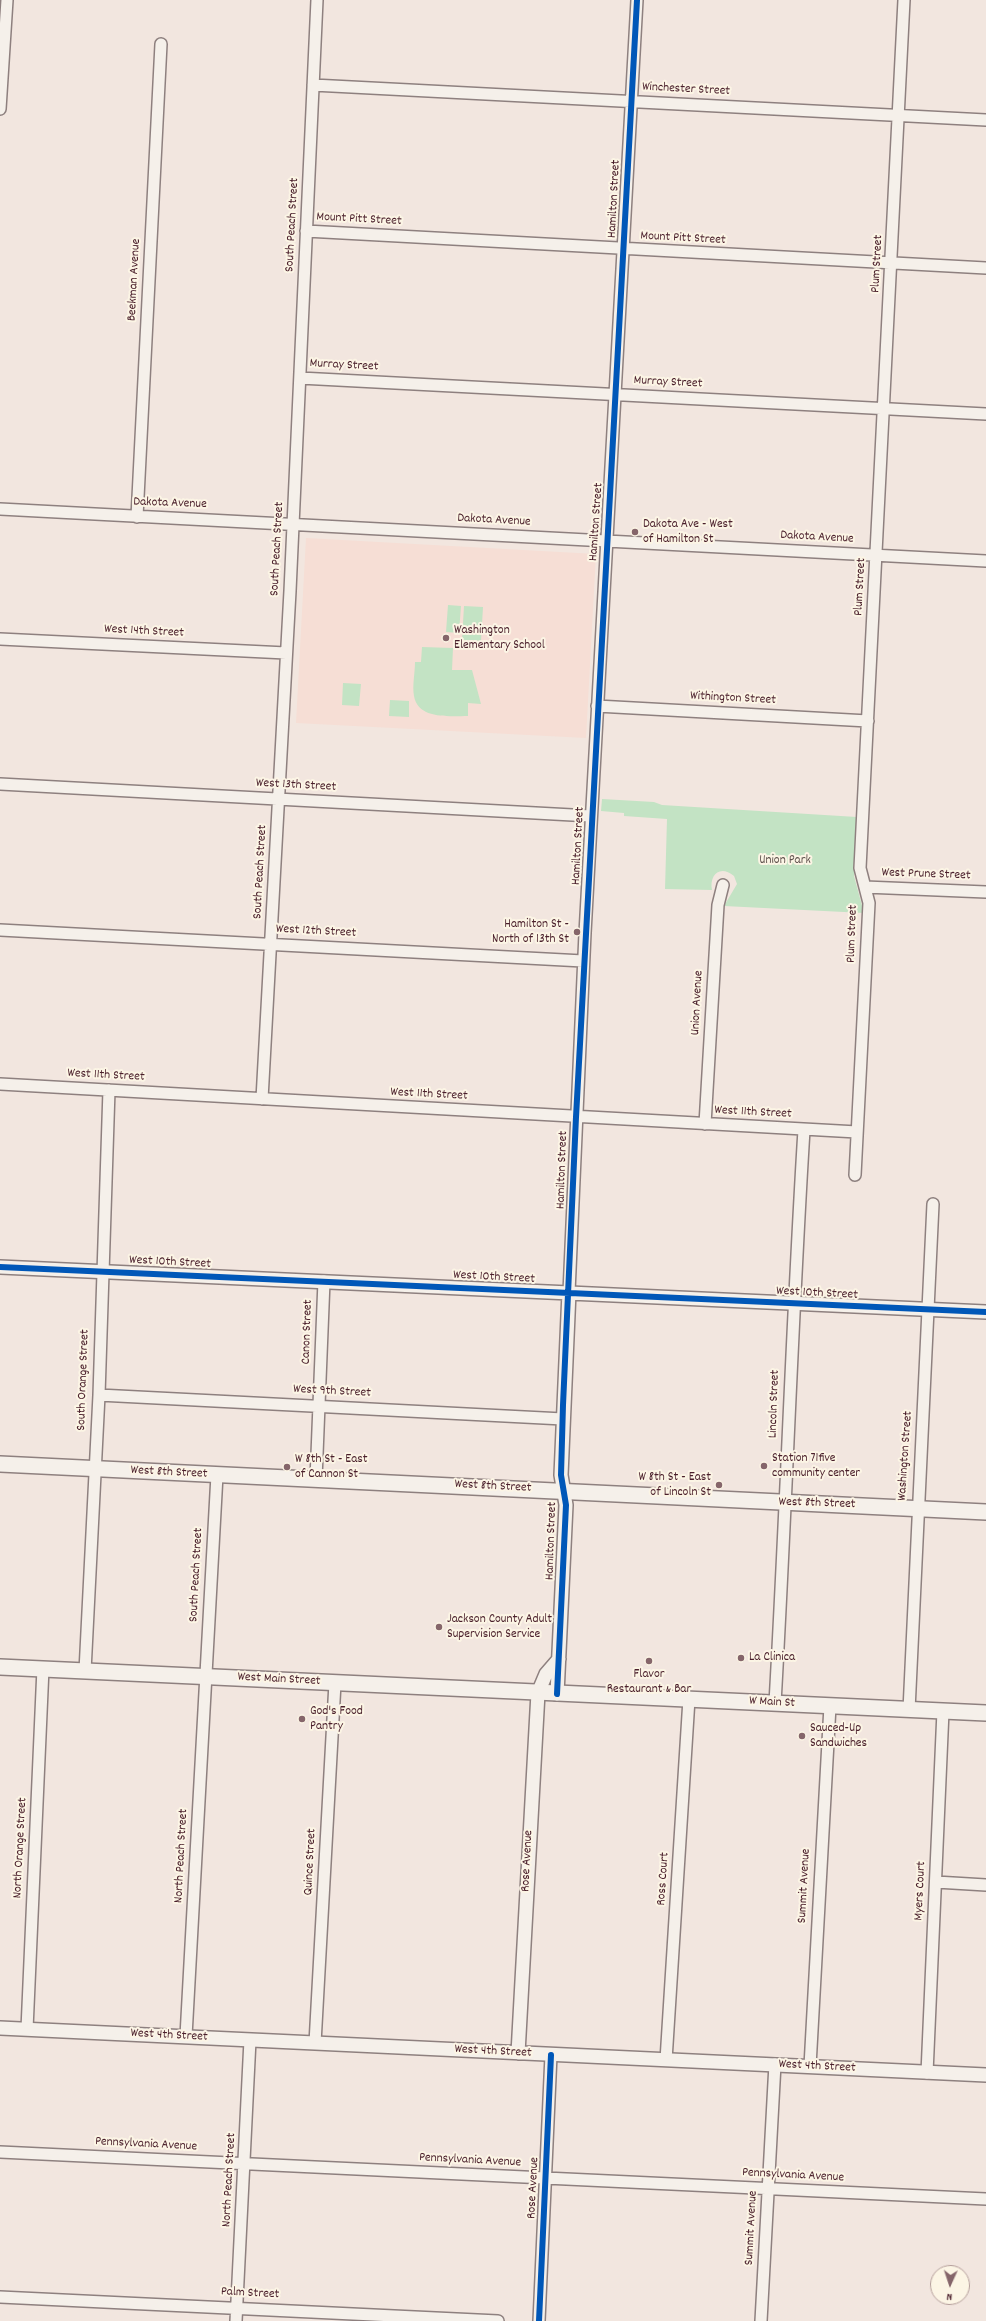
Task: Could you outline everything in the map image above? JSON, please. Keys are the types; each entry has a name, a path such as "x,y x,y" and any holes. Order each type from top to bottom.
{"main road":[{"name":"West 8th Street","path":"0,1464 986,1512"},
{"name":"West Main Street","path":"0,1667 557,1694"},
{"name":"W Main St","path":"557,1694 986,1713"}],"street":[{"path":"0,109 7,0"},
{"name":"South Peach Street","path":"262,1098 293,524 317,0"},
{"name":"Hamilton Street","path":"557,1694 566,1505 561,1475 583,961 606,542 609,528 630,101 637,0"},
{"name":"Plum Street","path":"855,1175 869,903 860,868 892,263 904,0"},
{"name":"Beekman Avenue","path":"137,517 161,44"},
{"name":"Winchester Street","path":"313,85 986,120"},
{"name":"Mount Pitt Street","path":"306,231 623,250 986,268"},
{"name":"Murray Street","path":"300,378 986,414"},
{"name":"Dakota Avenue","path":"0,509 986,561"},
{"name":"West 14th Street","path":"0,639 286,653"},
{"name":"Withington Street","path":"597,706 868,721"},
{"name":"West 13th Street","path":"0,784 591,816"},
{"name":"Union Avenue","path":"705,1124 718,905 723,885"},
{"name":"West Prune Street","path":"865,887 986,892"},
{"name":"West 12th Street","path":"0,930 583,961"},
{"name":"West 11th Street","path":"0,1084 857,1132"},
{"name":"South Orange Street","path":"85,1671 99,1395 109,1090"},
{"name":"Lincoln Street","path":"775,1704 786,1503 793,1304 804,1130"},
{"name":"Washington Street","path":"909,1710 917,1509 929,1310 933,1204"},
{"name":"West 10th Street","path":"0,1266 986,1312"},
{"name":"Canon Street","path":"316,1479 324,1281"},
{"name":"West 9th Street","path":"99,1395 320,1405 563,1419"},
{"name":"South Peach Street","path":"205,1676 217,1475"},
{"name":"Rose Avenue","path":"518,2053 538,1693 546,1674 559,1659"},
{"name":"North Orange Street","path":"27,2029 43,1668"},
{"name":"North Peach Street","path":"186,2036 205,1676"},
{"name":"Quince Street","path":"315,2043 335,1683"},
{"name":"Ross Court","path":"666,2060 689,1700"},
{"name":"Summit Avenue","path":"810,2066 830,1706"},
{"name":"Myers Court","path":"927,2073 943,1711"},
{"path":"936,1882 986,1885"},
{"name":"West 4th Street","path":"0,2028 986,2075"},
{"name":"North Peach Street","path":"236,2321 250,2040"},
{"name":"Rose Avenue","path":"539,2321 551,2055"},
{"name":"Summit Avenue","path":"761,2321 775,2064"},
{"name":"Pennsylvania Avenue","path":"0,2152 986,2199"},
{"name":"Palm Street","path":"0,2297 498,2321"}],"shaded area":[{"name":"Washington Elementary School","path":"306,538 596,554 586,738 296,723"}],"green space":[{"path":"448,605 461,606 459,633 446,632"},
{"path":"464,606 483,607 481,641 462,640"},
{"path":"422,647 453,648 452,670 472,670 481,704 468,703 468,716 436,715 428,713 417,704 413,692 413,684 415,662 421,662"},
{"path":"343,683 361,684 359,706 342,705"},
{"path":"390,700 409,701 409,717 389,716"},
{"name":"Union Park","path":"602,799 654,802 662,805 857,817 854,876 864,913 724,906 737,884 734,876 724,871 720,871 714,876 712,880 712,890 665,889 667,819 624,816 624,813 601,811"}],"cycle path":[{"path":"557,1694 566,1505 561,1475 563,1405 576,1117 637,0"},
{"path":"0,1267 986,1312"},
{"path":"539,2321 551,2055"}],"place":[{"name":"Dakota Ave - West of Hamilton St","path":"635,532"},
{"name":"Washington Elementary School","path":"446,638"},
{"name":"Hamilton St - North of 13th St","path":"577,932"},
{"name":"Station 71five community center","path":"764,1466"},
{"name":"W 8th St - East of Cannon St","path":"287,1467"},
{"name":"W 8th St - East of Lincoln St","path":"719,1485"},
{"name":"Jackson County Adult Supervision Service","path":"439,1627"},
{"name":"La Clinica","path":"741,1658"},
{"name":"Flavor Restaurant & Bar","path":"649,1661"},
{"name":"God's Food Pantry","path":"302,1719"},
{"name":"Sauced-Up Sandwiches","path":"802,1736"}]}
